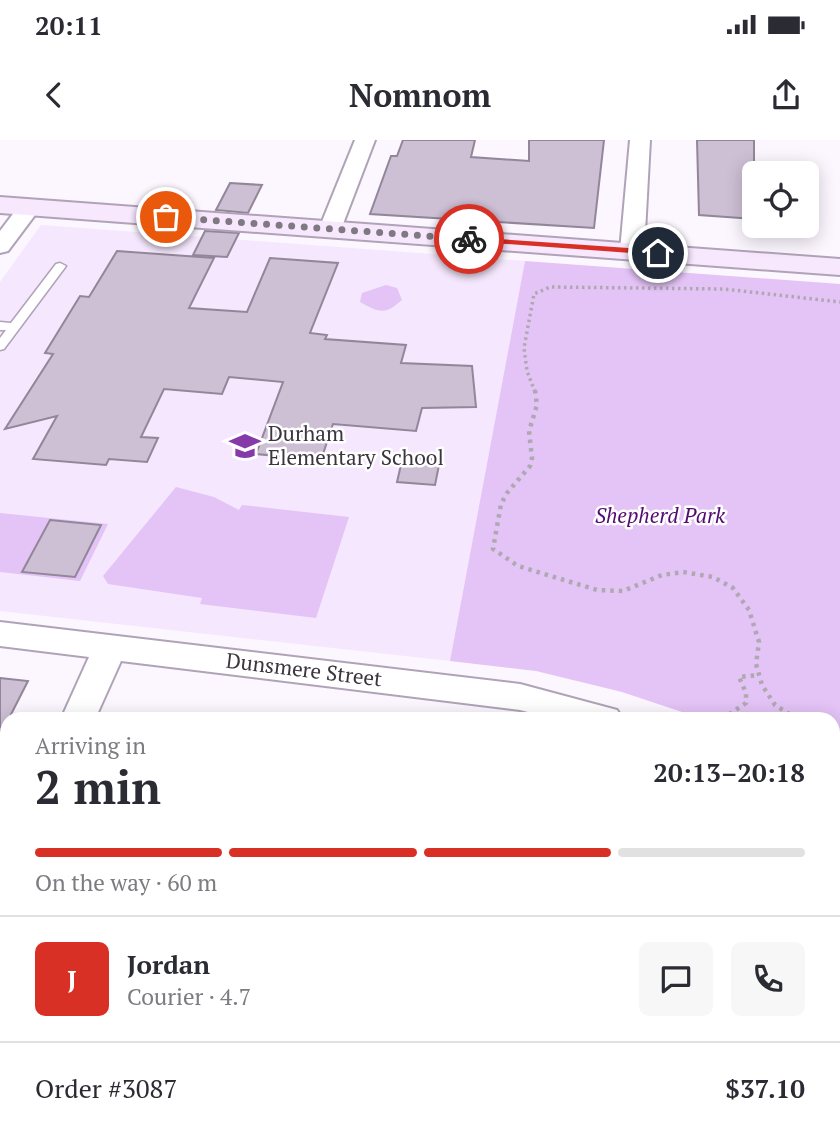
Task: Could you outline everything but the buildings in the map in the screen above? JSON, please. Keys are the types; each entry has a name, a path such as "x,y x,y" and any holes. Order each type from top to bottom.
{"street":[{"path":"330,229 365,140"},
{"path":"632,251 640,140"},
{"path":"0,205 840,267"},
{"path":"0,246 30,207"},
{"name":"Dunsmere Street","path":"0,634 111,646 550,712"},
{"path":"81,712 111,646"}],"lane":[{"path":"0,346 60,266"},
{"path":"0,326 14,327"}],"path":[{"path":"786,712 775,705 762,685 756,664 759,642 749,610 733,588 712,577 683,572 662,575 623,591 597,590 518,566 493,549 502,502 527,472 535,451 529,431 537,415 539,398 523,350 534,294 550,287 723,289 840,302"},
{"path":"736,712 748,701 748,691 739,677 759,675"}],"shaded area":[{"name":"Durham Elementary School","path":"41,225 525,261 450,661 0,611 0,282"}],"green space":[{"name":"Shepherd Park","path":"525,261 840,284 840,712 682,712 622,692 536,671 450,661"},
{"path":"386,285 397,288 402,300 391,308 382,311 360,302 362,293"},
{"path":"176,487 214,497 239,510 242,505 349,517 316,618 200,604 202,598 108,584 103,576"},
{"path":"0,513 108,524 80,581 0,572"}],"way so far":[{"path":"166,217 469,239"}],"place":[{"name":"Durham Elementary School","path":"245,446"}],"route":[{"path":"469,239 658,253"}]}
